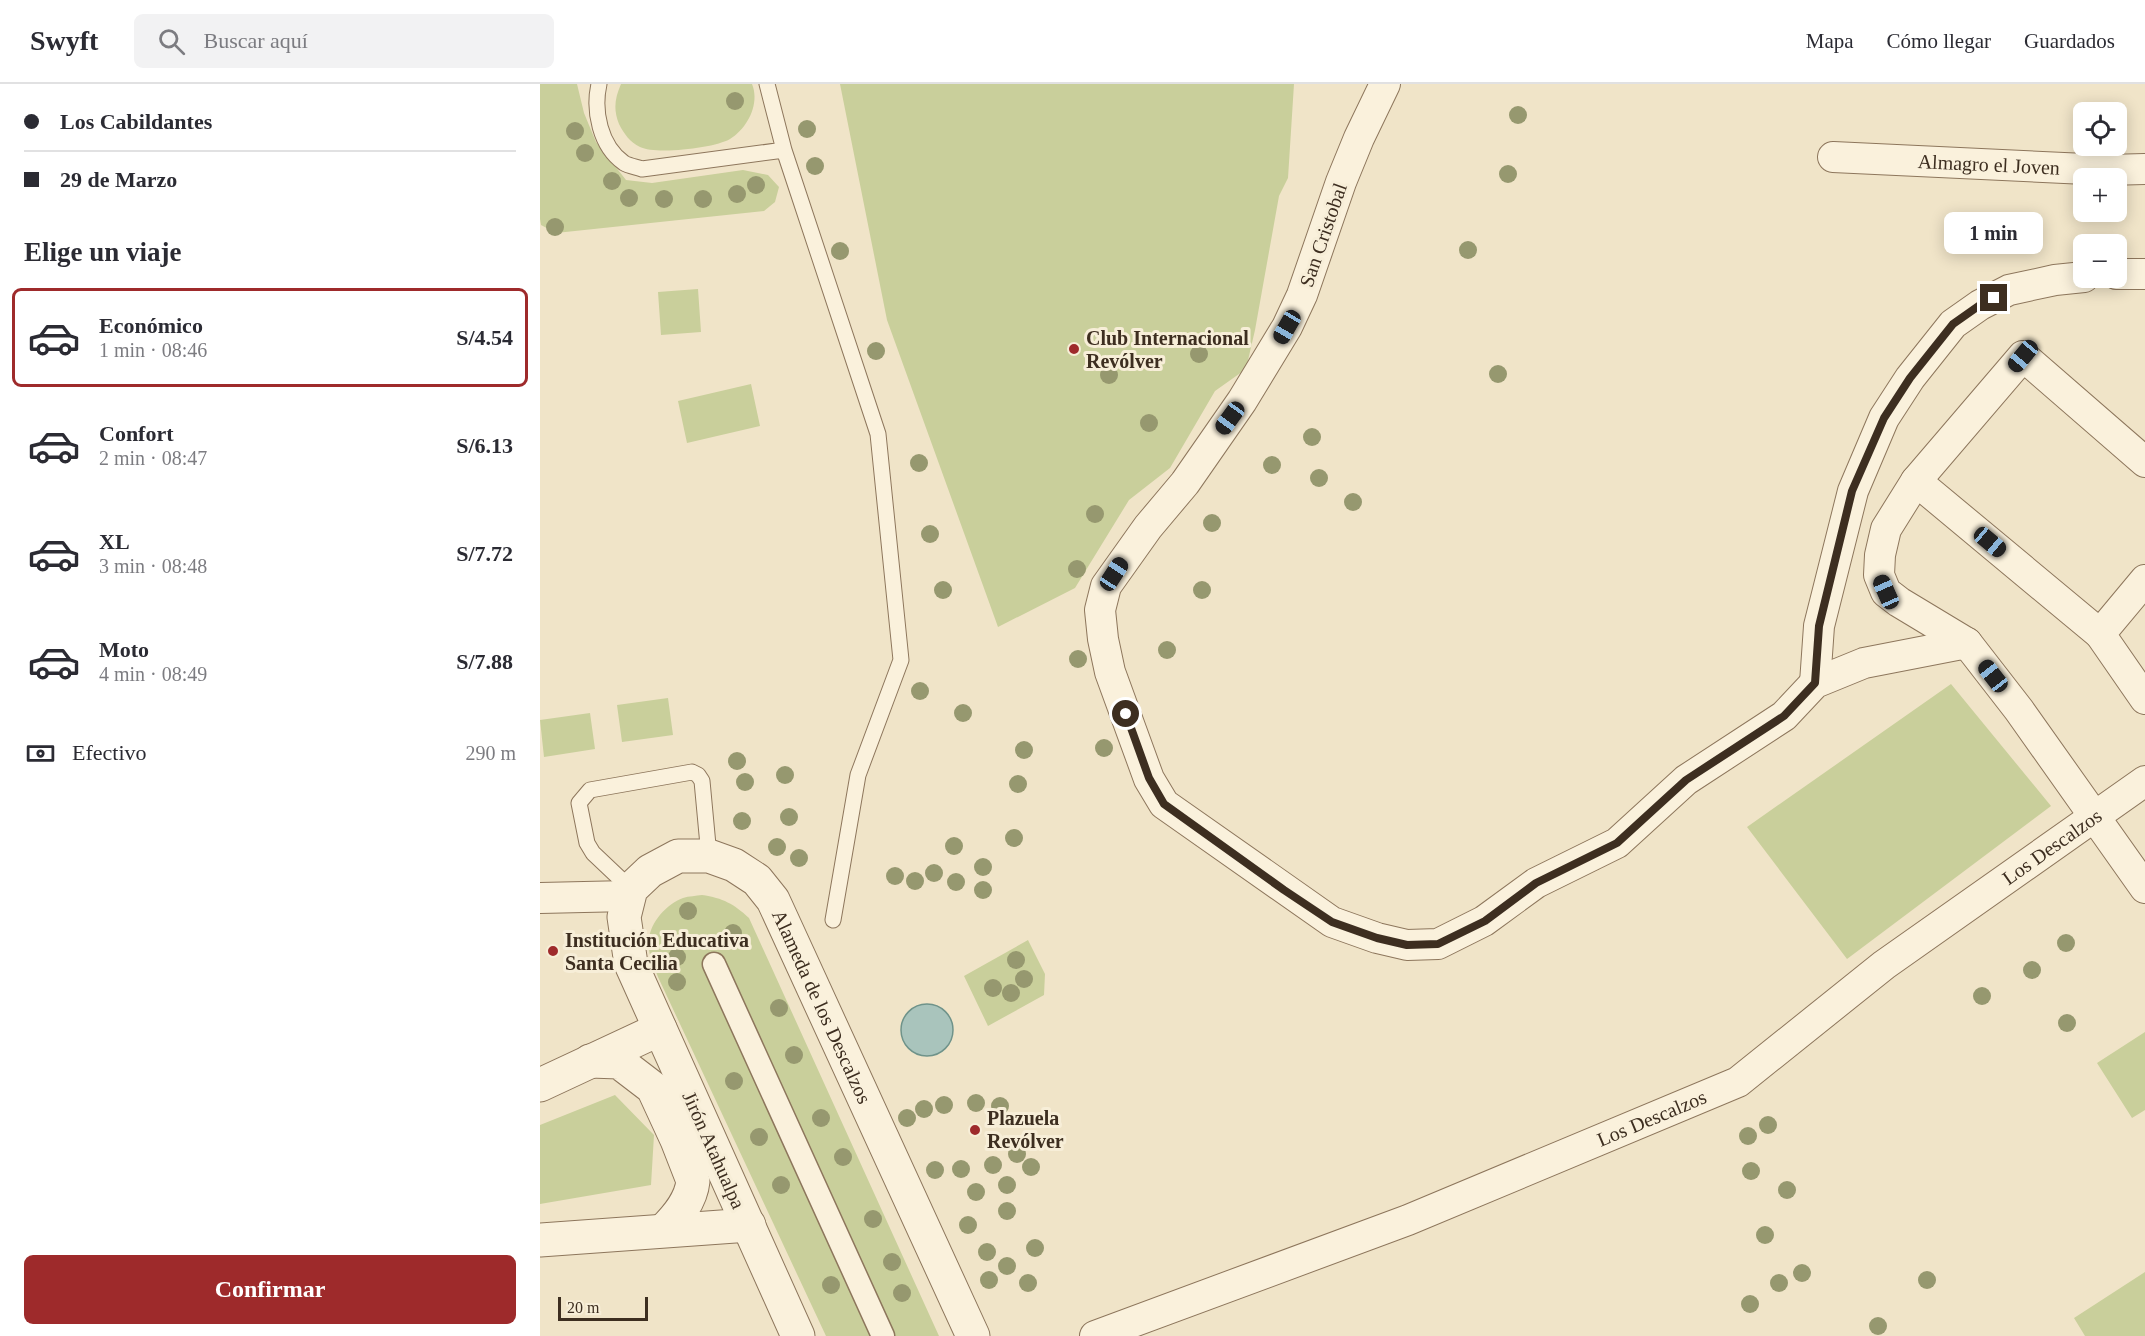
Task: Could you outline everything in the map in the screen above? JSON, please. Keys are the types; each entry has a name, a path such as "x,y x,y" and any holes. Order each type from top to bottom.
{"street":[{"name":"San Cristobal","path":"1385,84 1341,182 1302,295 1287,327 1242,401 1185,483 1141,536 1106,586 1100,610 1110,672 1149,778 1164,804 1332,922 1377,938 1407,945 1438,944 1485,921 1536,883 1617,843 1686,780 1784,716 1815,683"},
{"name":"Almagro el Joven","path":"1833,157 2107,170 2145,169"},
{"path":"2127,274 2145,274"},
{"path":"1966,643 1864,663 1815,683 1819,626 1852,491 1884,418 1910,378 1953,324 1980,305 2009,290 2073,278"},
{"path":"2145,462 2023,356 1916,481 1886,529 1880,555 1879,575 1886,592 1966,643 2019,710 2145,888"},
{"path":"1916,481 2100,634 2145,699"},
{"path":"2100,634 2145,580"},
{"name":"Los Descalzos","path":"1095,1336 1408,1220 1738,1082 1884,965 2145,781"},
{"name":"Alameda de los Descalzos","path":"629,892 650,870 678,856 709,856 734,865 757,880 773,900 973,1336"},
{"path":"540,898 629,892"},
{"name":"Jirón Atahualpa","path":"629,892 624,917 630,964 798,1336"},
{"path":"714,964 883,1336"},
{"path":"540,1084 660,1029"},
{"path":"590,1061 619,1062 647,1082 658,1098 693,1181 692,1190 686,1201 675,1219 664,1230"},
{"path":"540,1240 749,1226"}],"lane":[{"path":"599,84 596,95 596,115 609,147 625,163 642,169 784,150"},
{"path":"767,84 784,150 878,434 901,660 858,775 833,921"},
{"path":"629,892 593,853 587,843 579,803 590,790 692,772 698,775 702,781 709,856"}],"green space":[{"path":"540,84 577,84 584,113 596,142 626,180 652,183 743,170 768,175 779,187 775,202 764,211 556,233 541,225 540,219"},
{"path":"621,84 752,84 753,107 747,122 730,139 712,145 685,149 648,149 630,140 619,124 616,104"},
{"name":"Club Internacional Revólver","path":"840,84 1294,84 1288,178 1279,196 1246,369 1215,391 1170,468 1129,500 1075,588 998,627 887,320"},
{"path":"698,289 701,332 661,335 658,292"},
{"path":"751,384 760,426 687,443 678,401"},
{"path":"1951,684 2051,806 1847,959 1747,827"},
{"path":"668,698 673,735 622,742 617,705"},
{"path":"590,713 595,749 544,757 540,720"},
{"path":"702,895 728,902 749,918 939,1336 826,1336 658,977 650,955 650,933 660,914 685,897"},
{"path":"1028,940 1045,974 1044,995 988,1026 964,976"},
{"path":"2145,1032 2145,1110 2132,1118 2097,1063"},
{"path":"615,1095 654,1135 651,1185 540,1204 540,1125"},
{"path":"2145,1272 2145,1336 2085,1336 2074,1318"}],"water":[{"path":"927,1004 937,1006 945,1012 951,1020 953,1030 951,1040 945,1048 937,1054 927,1056 917,1054 909,1048 903,1040 901,1030 903,1020 909,1012 917,1006"}],"place":[{"name":"Club Internacional Revólver","path":"1074,349"},
{"name":"Institución Educativa Santa Cecilia","path":"553,951"},
{"name":"Plazuela Revólver","path":"975,1130"}],"route":[{"path":"1126,714 1149,778 1164,804 1332,922 1354,931 1407,945 1438,944 1485,921 1536,883 1617,843 1686,780 1784,716 1815,683 1819,626 1852,491 1884,418 1932,348 1953,324 1994,298"}]}
